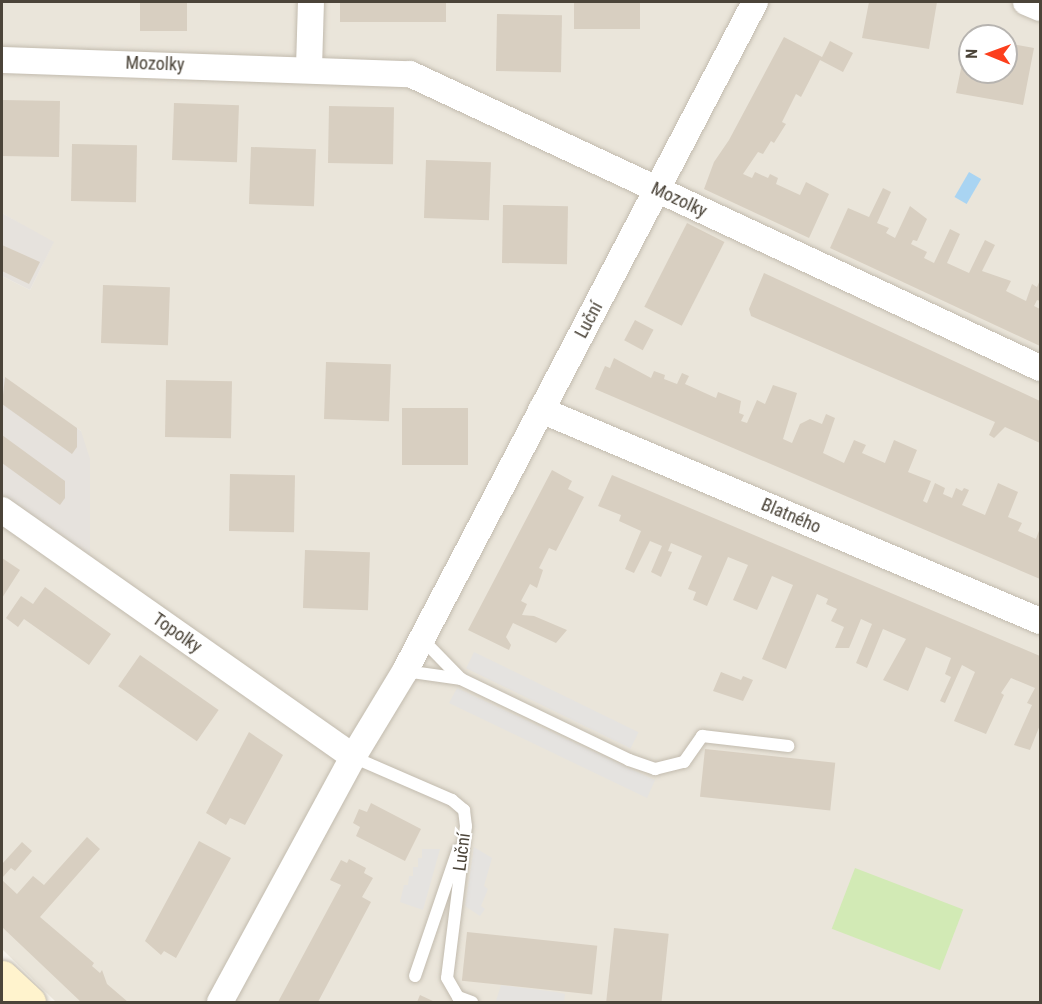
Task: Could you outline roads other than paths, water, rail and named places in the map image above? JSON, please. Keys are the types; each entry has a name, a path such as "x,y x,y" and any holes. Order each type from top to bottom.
{"street":[{"path":"309,68 311,2"},
{"name":"Luční","path":"220,1002 353,757 405,671 755,2"},
{"path":"1026,2 1041,8"},
{"name":"Mozolky","path":"2,60 309,68 410,74 1041,368"},
{"name":"Blatného","path":"541,410 1041,621"},
{"name":"Topolky","path":"2,510 353,757"},
{"path":"2,977 29,1002"}],"lane":[{"path":"421,638 460,679"},
{"path":"405,671 460,679 630,760 655,769 684,762 702,736 788,746"},
{"name":"Luční","path":"353,757 452,800 464,810 466,826 447,978 458,997 472,1002"},
{"path":"415,976 466,826"}],"water":[{"path":"969,172 981,179 967,204 954,197"}]}
